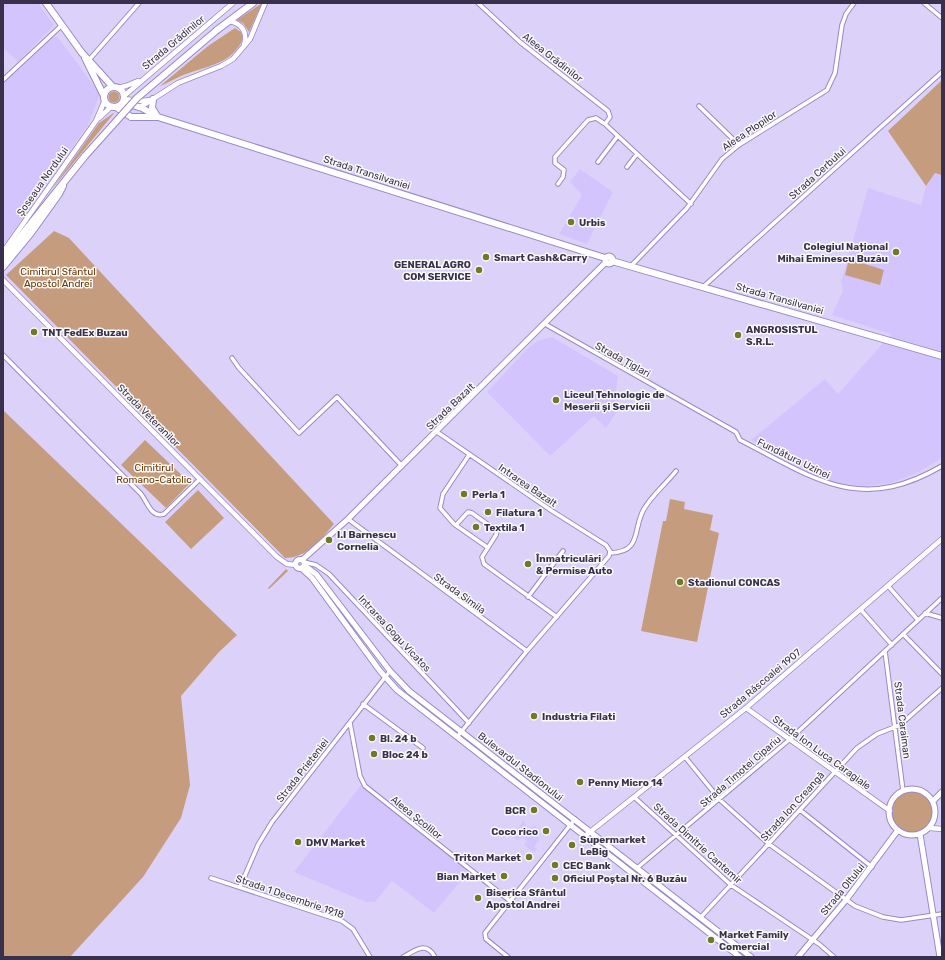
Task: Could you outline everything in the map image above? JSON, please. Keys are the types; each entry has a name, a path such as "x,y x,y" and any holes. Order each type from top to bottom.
{"main road":[{"path":"46,3 82,53 115,87 121,90 120,102"},
{"name":"Șoseaua Nordului","path":"3,267 32,233 59,194 64,184 85,156 138,98 218,30 253,3"},
{"path":"82,53 104,98 120,102 131,117 158,117"},
{"path":"104,98 106,91 115,87"},
{"path":"154,99 152,108 158,117"},
{"name":"Strada Transilvaniei","path":"120,102 142,108 158,117 608,260 942,356"},
{"name":"Șoseaua Nordului","path":"3,258 55,192 64,184"},
{"name":"Strada Bazalt","path":"303,564 608,260"},
{"path":"296,563 299,559 303,564"},
{"path":"296,563 303,564"},
{"name":"Bulevardul Stadionului","path":"303,564 316,574 390,672 409,691 751,957"},
{"name":"Bulevardul Stadionului","path":"303,564 385,677 404,696 571,824 740,957"},
{"path":"919,790 929,796 933,801 935,812 934,820 930,828 920,834 908,835 898,830 890,819 892,801 903,791 919,790"},
{"path":"933,801 942,792"},
{"name":"Strada Oltului","path":"798,957 872,867 898,830"},
{"path":"920,834 940,957"}],"street":[{"path":"89,60 139,3"},
{"name":"Strada Grădinilor","path":"143,79 233,3"},
{"path":"142,108 178,83 228,63 243,48 252,36 265,3"},
{"name":"Aleea Grădinilor","path":"478,3 520,42 608,111 610,117 605,124"},
{"name":"Aleea Plopilor","path":"631,266 691,204 722,159 739,145 827,90 835,73 842,25 846,14 854,3"},
{"path":"924,3 942,18"},
{"path":"230,21 241,26 244,31 245,41 243,48"},
{"path":"3,80 62,25"},
{"name":"Strada Cerbului","path":"703,287 942,72"},
{"path":"115,87 126,86 143,79"},
{"name":"Șoseaua Nordului","path":"96,121 120,102 143,79"},
{"name":"Șoseaua Nordului","path":"3,252 96,121 104,98"},
{"path":"120,102 154,99"},
{"path":"699,106 739,145"},
{"path":"558,184 564,170 555,162 556,157 588,120 596,118 605,124 617,137 691,204"},
{"path":"598,162 617,137"},
{"path":"627,167 637,154"},
{"name":"Strada Veteranilor","path":"3,280 284,562 296,563"},
{"name":"Strada Țiglari","path":"545,324 736,432"},
{"path":"3,355 141,494 155,514 159,516 164,514 200,479"},
{"path":"232,358 239,368 299,433 337,397 402,466"},
{"name":"Intrarea Bazalt","path":"437,432 469,455 606,545 610,552"},
{"name":"Fundătura Uzinei","path":"736,432 740,440 814,478 844,488 872,490 901,485 942,466"},
{"path":"469,455 440,501 440,508 456,525 487,547"},
{"path":"457,737 527,651 609,556 610,552 626,550 633,543 643,510 676,471"},
{"path":"456,525 464,514 468,512 472,513 496,532 482,559 484,564 557,617"},
{"name":"Strada Simila","path":"348,519 527,651"},
{"name":"Strada Răscoalei 1907","path":"585,836 746,708 942,539"},
{"path":"528,597 563,551"},
{"name":"Intrarea Gogu Vicatos","path":"303,564 316,565 329,574 469,723"},
{"path":"888,586 918,620"},
{"name":"Strada Timotei Cipariu","path":"637,868 720,800 789,740 942,598"},
{"path":"861,610 892,644"},
{"path":"925,613 942,618"},
{"path":"903,634 942,674"},
{"name":"Strada Caraiman","path":"885,651 903,791"},
{"name":"Strada Prieteniei","path":"240,887 265,831 350,723 363,704 390,672"},
{"name":"Strada Ion Creangă","path":"701,917 834,772 864,742 900,725 942,688"},
{"path":"363,704 423,748"},
{"name":"Strada Ion Luca Caragiale","path":"746,708 890,811"},
{"name":"Aleea Școlilor","path":"350,723 360,776 365,786 510,901"},
{"path":"685,757 720,800 769,844 846,900 865,911 891,919 911,920 942,914"},
{"name":"Strada Dimitrie Cantemir","path":"634,797 731,885 812,940 834,957"},
{"path":"800,810 872,867"},
{"path":"508,957 486,939 485,933 575,819"},
{"path":"930,828 942,829"},
{"name":"Strada 1 Decembrie 1918","path":"211,878 342,921 353,930 370,957"},
{"path":"403,957 421,948 426,948 432,951 435,957"}],"shaded area":[{"path":"3,3 38,3 54,25 18,62 3,48"},
{"path":"57,36 100,94 88,125 3,246 3,83 50,39"},
{"path":"580,169 613,192 587,244 559,234 582,195 570,182"},
{"path":"935,173 942,175 942,458 917,473 891,483 863,486 830,482 751,440 825,379 838,394 891,334 832,315 843,291 841,282 868,188 921,205 926,186"},
{"name":"Liceul Tehnologic de Meserii și Servicii","path":"552,337 618,376 616,391 620,407 606,428 594,416 550,456 487,392 527,349 537,341"},
{"path":"361,785 469,871 434,913 392,881 375,902 366,902 294,872"},
{"path":"524,820 527,828 536,826 539,840 534,847 537,849 534,853 524,845 527,841 522,837 518,841 512,836"}],"green space":[{"path":"262,3 249,32 243,23 237,20"},
{"path":"235,28 241,32 243,39 233,53 227,58 160,86 208,46"},
{"path":"942,80 942,175 935,173 926,186 888,131"},
{"path":"114,91 118,93 120,97 118,101 114,103 110,101 108,97 110,93"},
{"path":"115,112 52,189 99,123"},
{"name":"Cimitirul Sfântul Apostol Andrei","path":"54,231 69,238 334,524 313,547 300,555 285,558 6,275"},
{"path":"849,259 884,270 880,285 845,275"},
{"path":"3,410 237,635 218,653 181,696 190,785 181,818 143,877 70,957 3,957"},
{"name":"Cimitirul Romano-Catolic","path":"145,440 190,483 166,508 121,465"},
{"path":"198,490 224,518 191,549 165,522"},
{"name":"Stadionul CONCAS","path":"670,499 685,502 684,509 713,515 710,530 719,533 697,642 641,631 663,521 666,521"},
{"path":"286,569 288,571 269,589 268,588"},
{"path":"912,789 925,793 931,799 935,812 931,825 925,831 912,835 899,831 893,825 889,812 893,799 899,793"}],"place":[{"name":"Urbis","path":"571,222"},
{"name":"Colegiul Național Mihai Eminescu Buzău","path":"896,252"},
{"name":"Smart Cash&Carry","path":"486,257"},
{"name":"GENERAL AGRO COM SERVICE","path":"479,270"},
{"name":"TNT FedEx Buzau","path":"34,332"},
{"name":"ANGROSISTUL S.R.L.","path":"738,335"},
{"name":"Liceul Tehnologic de Meserii și Servicii","path":"556,400"},
{"name":"Perla 1","path":"464,494"},
{"name":"Filatura 1","path":"488,512"},
{"name":"Textila 1","path":"476,527"},
{"name":"I.I Barnescu Cornelia","path":"329,540"},
{"name":"Înmatriculări & Permise Auto","path":"528,564"},
{"name":"Stadionul CONCAS","path":"680,582"},
{"name":"Industria Filati","path":"534,716"},
{"name":"Bl. 24 b","path":"372,738"},
{"name":"Bloc 24 b","path":"374,754"},
{"name":"Penny Micro 14","path":"580,782"},
{"name":"BCR","path":"534,810"},
{"name":"Coco rico","path":"546,831"},
{"name":"DMV Market","path":"298,842"},
{"name":"Supermarket LeBig","path":"572,845"},
{"name":"Triton Market","path":"529,857"},
{"name":"CEC Bank","path":"555,865"},
{"name":"Bian Market","path":"504,876"},
{"name":"Oficiul Poștal Nr. 6 Buzău","path":"555,878"},
{"name":"Biserica Sfântul Apostol Andrei","path":"478,898"},
{"name":"Market Family Comercial","path":"711,940"}]}
